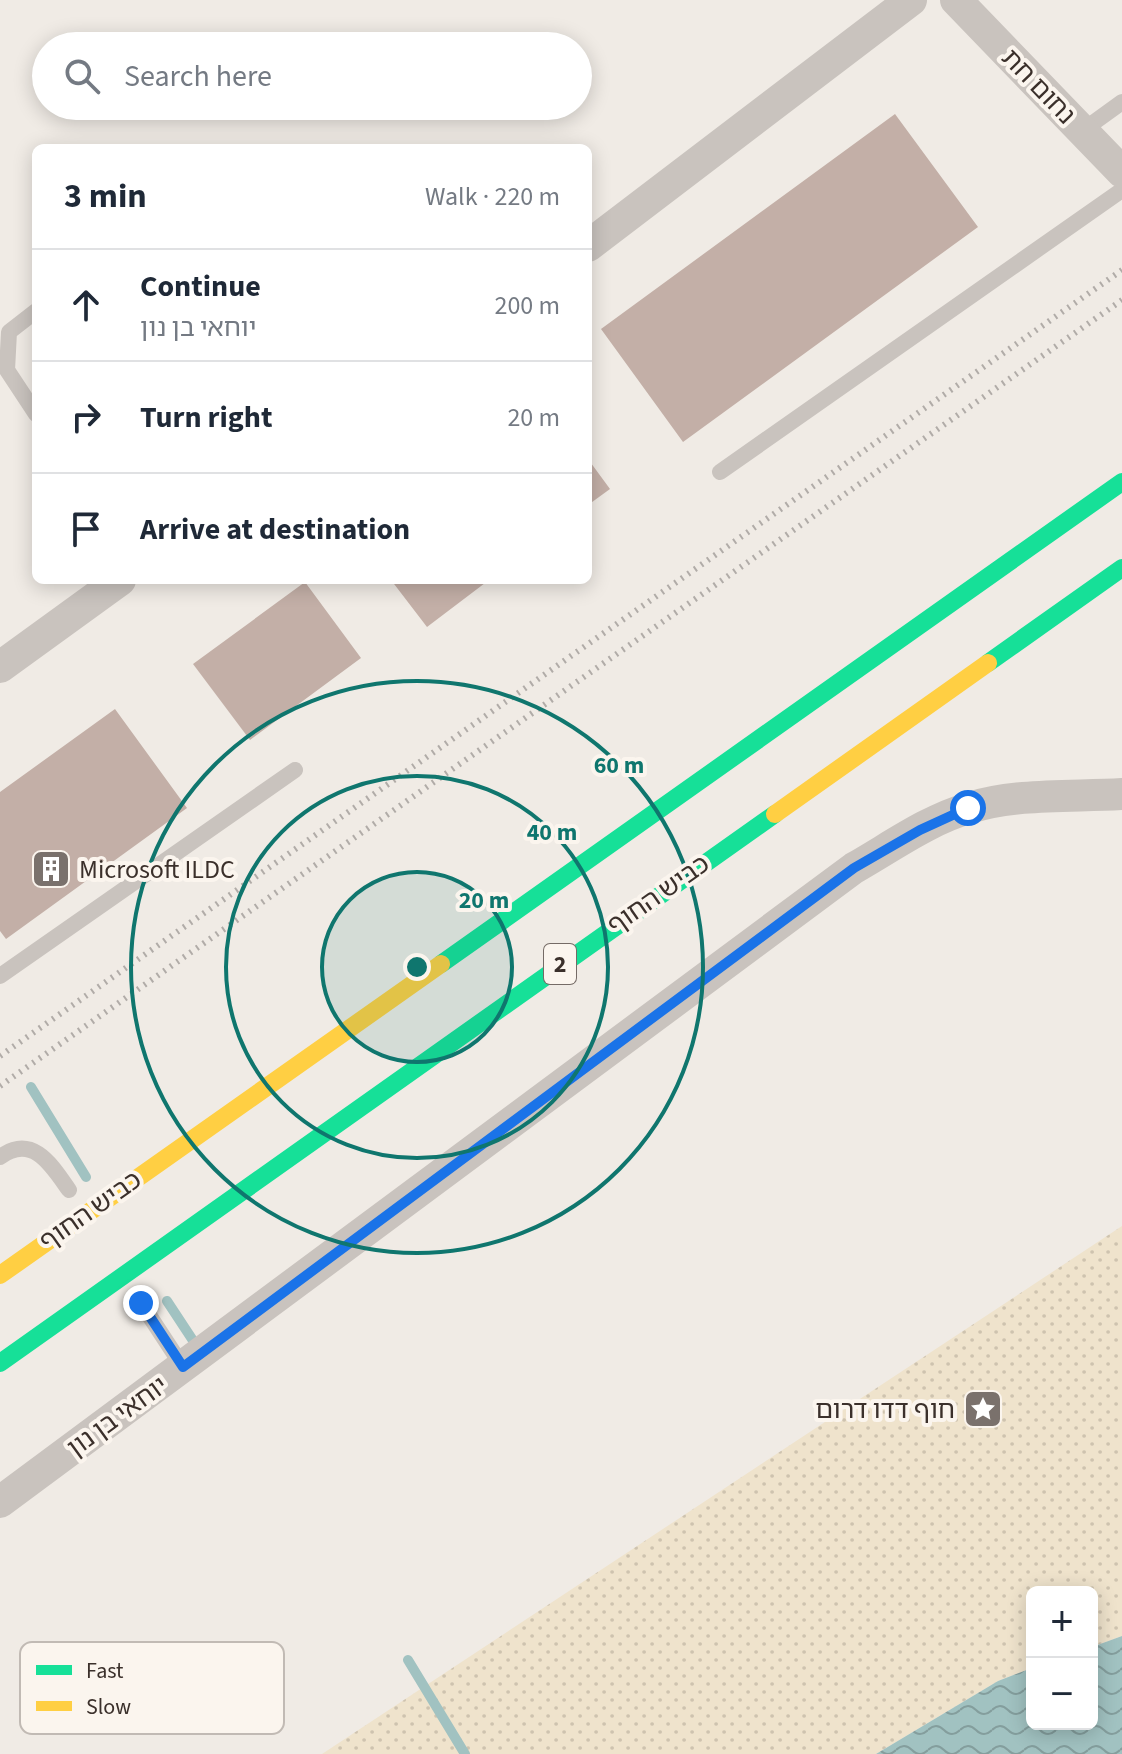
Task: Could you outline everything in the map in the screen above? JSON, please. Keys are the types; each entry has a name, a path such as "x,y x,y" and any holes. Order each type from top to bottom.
{"highway":[{"name":"כביש החוף","path":"0,1275 1122,482"},
{"name":"כביש החוף","path":"0,1363 1122,568"},
{"path":"792,799 1023,662"}],"street":[{"path":"592,243 911,0"},
{"name":"נחום חת","path":"956,0 1122,172"},
{"path":"0,667 114,584"},
{"name":"יוחאי בן נון","path":"0,1502 854,868 920,830 968,808 1010,800 1122,794"}],"lane":[{"path":"1082,131 1122,102"},
{"path":"720,472 1122,190"},
{"path":"32,314 9,332 7,370 32,408"},
{"path":"0,976 295,770"},
{"path":"0,1157 16,1149 31,1148 44,1156 69,1190"},
{"path":"141,1303 183,1367"}],"sand":[{"name":"חוף דדו דרום","path":"1122,1226 1122,1636 1098,1645 1098,1586 1026,1586 1026,1670 998,1681 876,1754 322,1754"}],"water":[{"path":"1122,1636 1122,1754 876,1754 998,1681 1026,1670 1026,1730 1098,1730 1098,1645"}],"building":[{"path":"895,114 978,227 683,442 601,329"},
{"path":"592,464 610,489 592,502"},
{"path":"302,584 306,584 361,658 250,740 193,664"},
{"path":"394,584 484,584 427,627"},
{"name":"Microsoft ILDC","path":"115,709 187,808 6,939 0,931 0,792"}],"waterway":[{"path":"31,1087 86,1177"},
{"path":"167,1301 192,1339"},
{"path":"408,1660 465,1754"}],"railway":[{"path":"0,1056 1122,270"},
{"path":"0,1086 1122,300"}],"traffic: fast":[{"path":"441,964 1122,482"},
{"path":"988,663 1122,568"},
{"path":"0,1363 775,814"}],"traffic: slow":[{"path":"775,814 988,663"},
{"path":"0,1275 441,964"}],"place":[{"name":"Microsoft ILDC","path":"51,869"},
{"name":"חוף דדו דרום","path":"983,1409"}],"route":[{"path":"141,1303 183,1367 854,868 920,830 968,808"}]}
